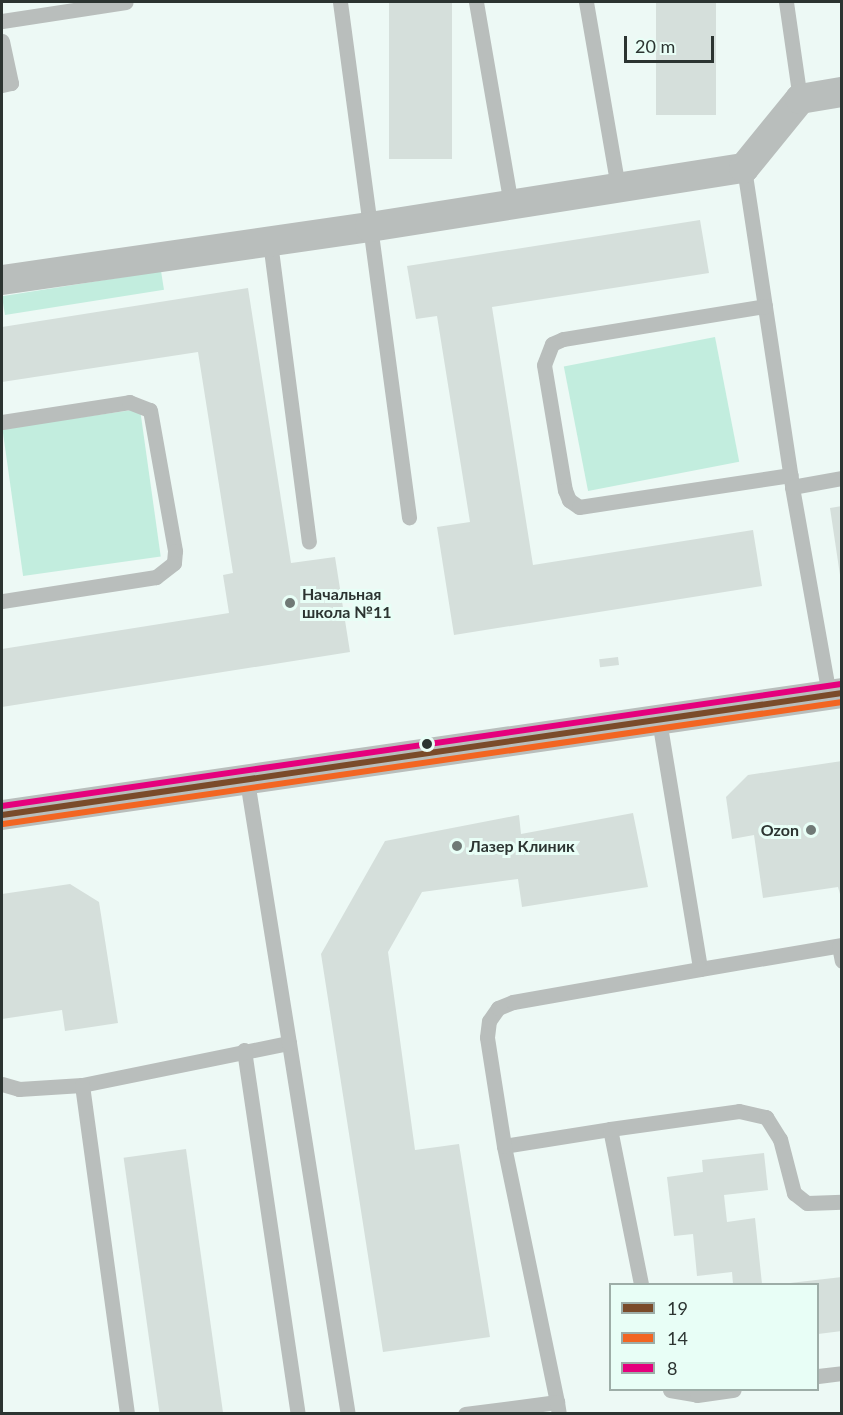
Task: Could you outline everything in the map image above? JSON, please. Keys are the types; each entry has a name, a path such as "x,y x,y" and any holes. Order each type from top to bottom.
{"street":[{"path":"2,280 370,227 744,168 800,99 842,92"},
{"path":"2,815 835,694"}],"lane":[{"path":"2,21 126,2"},
{"path":"340,2 409,517"},
{"path":"476,2 511,205"},
{"path":"586,2 618,188"},
{"path":"786,2 800,99"},
{"path":"2,41 10,83 2,85"},
{"path":"744,168 791,481 835,694"},
{"path":"270,242 309,541"},
{"path":"765,306 563,339 552,344 544,365 565,490 569,500 579,507 791,481 842,478"},
{"path":"2,422 129,402 150,410 175,551 174,563 156,577 2,601"},
{"path":"659,720 700,969"},
{"path":"247,781 348,1413"},
{"path":"465,1413 558,1408 504,1146 488,1037 489,1021 498,1008 513,1002 700,969 841,951"},
{"path":"2,1084 19,1089 82,1085 244,1050 289,1043"},
{"path":"244,1050 298,1413"},
{"path":"82,1085 127,1413"},
{"path":"504,1146 739,1111 766,1117 780,1139 794,1193 807,1203 842,1202"},
{"path":"610,1129 641,1283"},
{"path":"819,1376 842,1373"},
{"path":"679,1391 697,1395 722,1391"}],"green space":[{"path":"161,271 164,290 5,315 2,296"},
{"path":"715,337 739,462 588,491 564,366"},
{"path":"140,409 161,557 23,576 2,428"}],"building":[{"path":"389,2 452,2 452,159 389,159"},
{"path":"656,2 716,2 716,115 656,115"},
{"path":"700,220 709,273 492,307 533,565 753,530 762,586 454,635 437,527 470,522 437,316 416,319 407,266"},
{"path":"248,288 291,563 335,557 350,652 2,707 2,649 229,613 223,575 233,573 198,352 2,382 2,327"},
{"path":"842,506 842,575 840,575 830,508"},
{"path":"618,657 619,665 600,667 599,659"},
{"path":"842,761 842,901 838,887 763,898 754,835 732,839 726,797 748,775"},
{"path":"633,813 648,887 522,907 518,879 422,892 388,952 415,1150 459,1144 490,1337 383,1352 321,954 385,841 519,815 521,834"},
{"path":"70,884 99,902 118,1023 65,1031 62,1010 2,1019 2,894"},
{"path":"186,1149 223,1414 160,1414 124,1158"},
{"path":"764,1153 768,1190 724,1195 727,1222 755,1218 762,1283 733,1283 732,1272 697,1276 693,1234 674,1236 667,1177 703,1172 702,1160"},
{"path":"842,1277 842,1331 819,1334 819,1283 790,1283"}],"transit line":[{"name":"8","path":"2,806 841,684"},
{"name":"19","path":"2,815 842,693"},
{"name":"14","path":"3,824 842,702"}],"place":[{"name":"Начальная школа №11","path":"290,603"},
{"name":"Ozon","path":"811,830"},
{"name":"Лазер Клиник","path":"457,846"}]}
